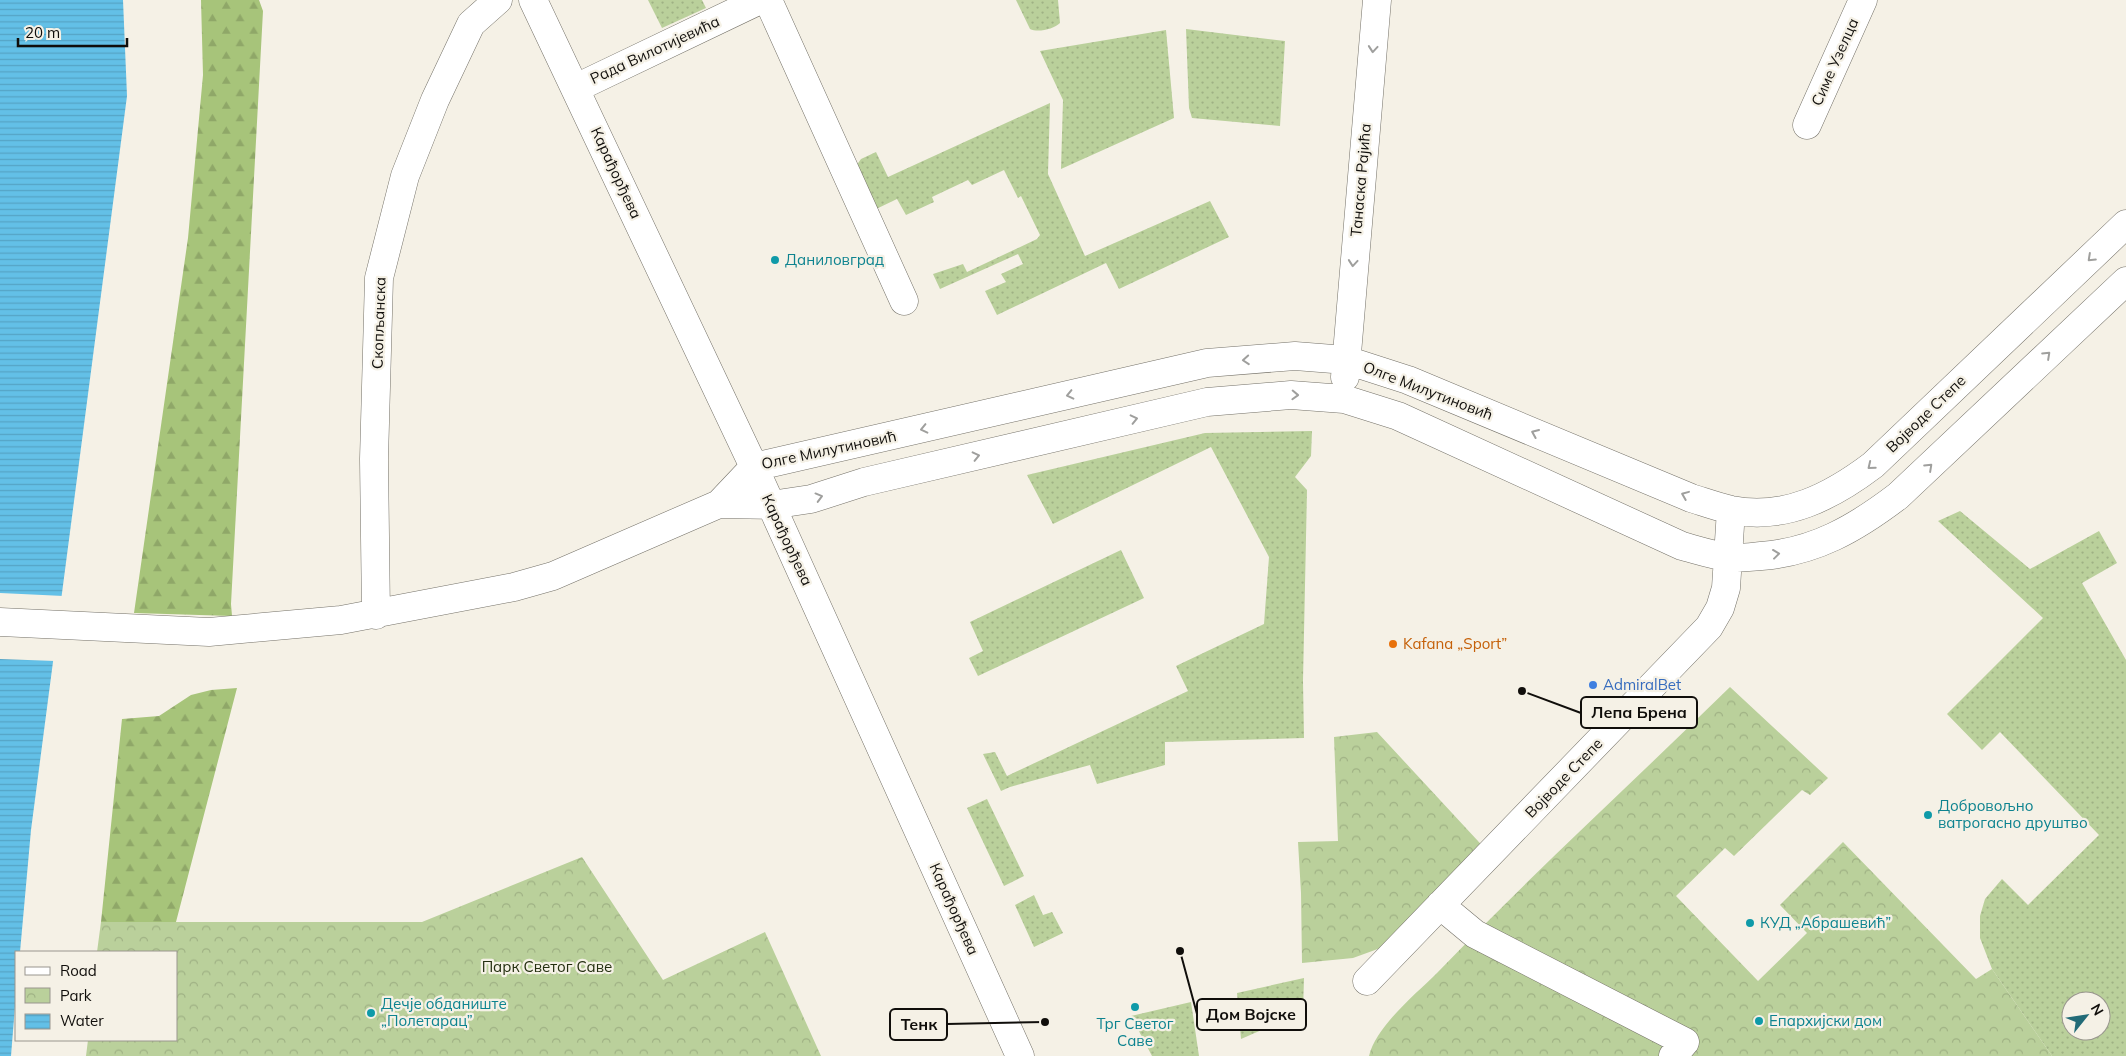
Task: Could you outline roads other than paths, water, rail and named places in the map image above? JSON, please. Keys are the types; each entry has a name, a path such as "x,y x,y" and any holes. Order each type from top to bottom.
{"street":[{"name":"Скопљанска","path":"376,615 374,459 379,278 405,176 435,100 472,24 498,0"},
{"name":"Карађорђева","path":"533,0 754,467 1020,1056"},
{"name":"Рада Вилотијевића","path":"576,88 760,0"},
{"path":"768,0 904,302"},
{"name":"Танаска Рајића","path":"1344,399 1377,0"},
{"name":"Симе Узелца","path":"1807,124 1863,0"},
{"name":"Војводе Степе","path":"1367,981 1709,627 1720,608 1726,588 1731,510 1757,513 1789,510 1821,499 1847,485 1874,465 2126,224"},
{"path":"0,622 209,632 289,626 376,615 514,587 554,576 719,504 771,505 811,499 864,482 1207,402 1291,395 1344,399 1398,416 1682,546 1727,557 1780,554 1813,546 1840,535 1868,519 1905,489 2126,281"},
{"name":"Олге Милутиновић","path":"719,504 754,467 1207,364 1295,356 1346,360 1408,380 1691,498 1731,510"},
{"path":"1440,906 1475,934 1685,1042 1673,1056"}],"water":[{"path":"0,0 123,0 127,96 31,830 20,951 15,951 15,1006 11,1056 0,1056"}],"place":[{"name":"Даниловград","path":"775,260"},
{"name":"Kafana „Sport”","path":"1393,644"},
{"name":"AdmiralBet","path":"1593,685"},
{"name":"Лепа Брена","path":"1522,691"},
{"name":"Добровољно ватрогасно друштво","path":"1928,815"},
{"name":"КУД „Абрашевић”","path":"1750,923"},
{"name":"Дом Војске","path":"1180,951"},
{"name":"Трг Светог Саве","path":"1135,1007"},
{"name":"Дечје обданиште „Полетарац”","path":"371,1013"},
{"name":"Епархијски дом","path":"1759,1021"},
{"name":"Тенк","path":"1045,1022"}],"park label":[{"name":"Парк Светог Саве","path":"547,967"}]}
